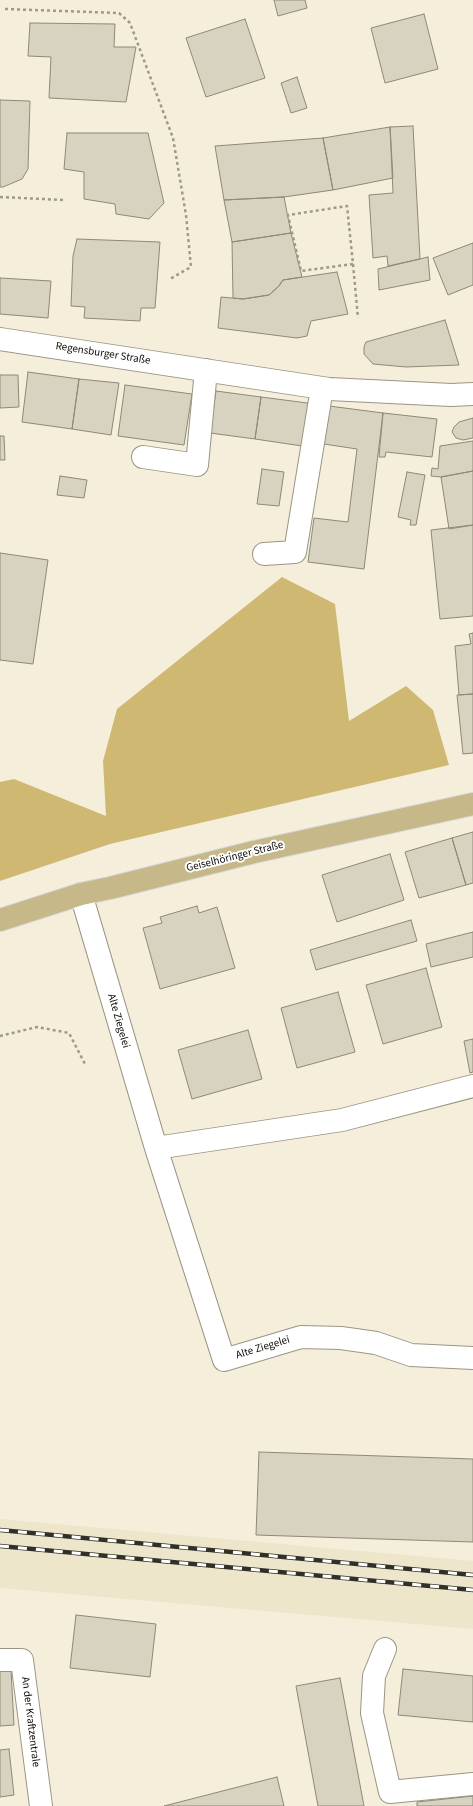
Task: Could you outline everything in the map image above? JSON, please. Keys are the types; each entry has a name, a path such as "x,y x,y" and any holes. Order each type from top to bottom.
{"main road":[{"name":"Geiselhöringer Straße","path":"0,920 81,894 254,852 473,804"}],"street":[{"name":"Regensburger Straße","path":"0,339 322,388 451,395 473,394"},
{"path":"143,457 197,465 206,370"},
{"path":"264,554 295,552 322,388"},
{"name":"Alte Ziegelei","path":"81,894 156,1148 224,1360 301,1337 341,1338 376,1343 411,1355 473,1358"},
{"path":"156,1148 342,1120 473,1086"},
{"path":"385,1649 374,1676 372,1713 390,1792 473,1784"},
{"name":"An der Kraftzentrale","path":"0,1660 22,1660 41,1806"}],"path":[{"path":"5,9 119,13 130,23 173,138 186,215 191,267 170,279"},
{"path":"0,198 64,200"},
{"path":"353,264 301,271 288,215 347,206 353,264 358,318"},
{"path":"0,1036 37,1027 69,1033 86,1066"}],"shaded area":[{"path":"282,577 335,604 349,721 406,686 433,710 449,765 110,844 0,881 0,782 14,779 106,816 103,761 117,709"},
{"path":"0,1519 473,1561 473,1629 0,1588"}],"building":[{"path":"274,0 305,0 307,8 278,16"},
{"path":"424,14 438,69 385,83 371,28"},
{"path":"245,19 265,78 206,97 186,38"},
{"path":"30,23 115,24 114,47 136,47 126,102 49,98 51,57 28,56"},
{"path":"297,77 307,108 291,113 281,83"},
{"path":"0,100 30,101 28,169 22,179 3,187 0,187"},
{"path":"413,126 420,259 388,266 387,256 373,258 369,195 393,193 390,127"},
{"path":"390,127 393,178 333,190 323,138"},
{"path":"67,133 148,133 164,203 149,219 116,214 115,204 84,199 84,172 64,169"},
{"path":"323,138 333,190 284,197 224,200 215,146"},
{"path":"284,197 291,233 232,242 224,200"},
{"path":"291,233 302,277 283,280 269,295 243,299 233,298 232,242"},
{"path":"77,239 160,242 155,308 141,308 140,321 84,318 85,307 71,306 73,256"},
{"path":"473,243 473,285 448,295 433,258"},
{"path":"428,257 430,280 379,290 378,269"},
{"path":"337,272 348,314 311,321 307,336 297,338 218,328 221,297 243,299 269,295 283,280"},
{"path":"0,278 51,281 48,318 0,314"},
{"path":"445,320 459,365 406,367 373,364 364,354 366,342"},
{"path":"28,372 79,379 72,429 22,422"},
{"path":"0,375 18,375 19,407 0,408"},
{"path":"79,379 119,383 111,435 72,429"},
{"path":"125,385 192,394 184,445 118,436"},
{"path":"216,391 261,397 255,439 210,433"},
{"path":"261,397 315,404 309,447 255,439"},
{"path":"329,406 383,413 364,569 308,562 314,518 348,522 357,449 324,444"},
{"path":"383,413 437,419 432,457 386,452 385,457 379,457"},
{"path":"473,418 473,438 463,440 456,438 452,432 454,427 459,422"},
{"path":"0,436 4,436 5,460 0,460"},
{"path":"473,441 473,471 441,477 431,476 432,468 438,469 440,446"},
{"path":"262,469 284,472 279,506 257,504"},
{"path":"473,471 473,525 449,529 441,477"},
{"path":"407,472 425,475 416,525 410,525 411,520 398,517"},
{"path":"60,476 87,480 84,498 57,495"},
{"path":"473,525 473,616 440,619 431,530"},
{"path":"0,553 48,560 33,664 0,660"},
{"path":"473,633 473,694 459,695 455,646 471,644 469,634"},
{"path":"473,694 473,753 463,754 457,695"},
{"path":"473,832 473,883 466,885 452,838"},
{"path":"452,838 466,885 419,898 405,852"},
{"path":"390,854 404,900 337,922 322,875"},
{"path":"197,906 199,913 217,907 235,968 160,989 143,928 162,923 160,917"},
{"path":"411,920 417,941 316,970 310,950"},
{"path":"473,932 473,957 431,967 426,944"},
{"path":"426,968 442,1027 383,1044 366,985"},
{"path":"338,992 355,1052 297,1068 281,1008"},
{"path":"248,1030 262,1079 192,1099 178,1050"},
{"path":"473,1039 473,1072 470,1073 464,1041"},
{"path":"259,1452 473,1459 473,1542 256,1535"},
{"path":"76,1615 156,1624 150,1677 70,1668"},
{"path":"403,1669 473,1676 473,1722 398,1715"},
{"path":"11,1670 14,1725 0,1726 0,1671"},
{"path":"340,1678 364,1806 318,1806 296,1686"},
{"path":"9,1749 14,1795 0,1797 0,1750"},
{"path":"277,1777 284,1806 164,1806"},
{"path":"473,1796 473,1806 417,1806 417,1802"}],"railway":[{"path":"0,1530 473,1575"},
{"path":"0,1546 473,1590"}]}
